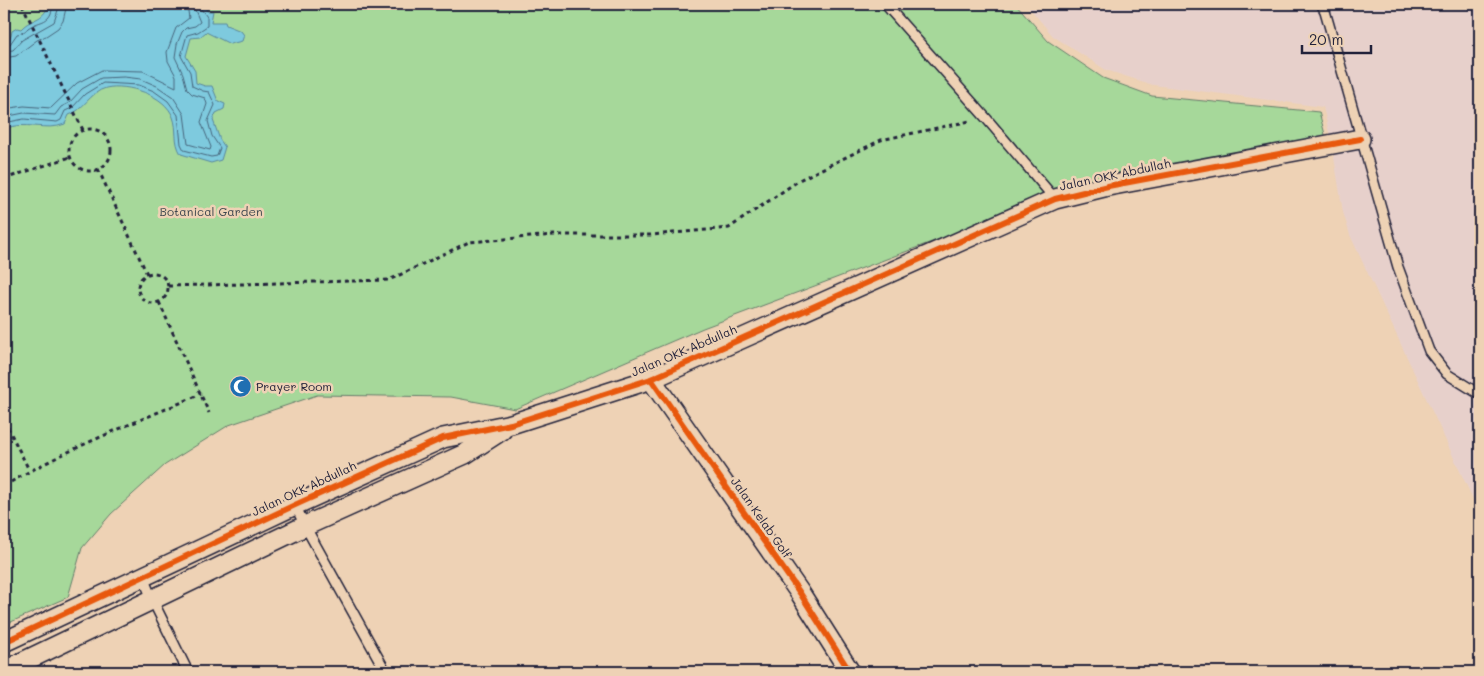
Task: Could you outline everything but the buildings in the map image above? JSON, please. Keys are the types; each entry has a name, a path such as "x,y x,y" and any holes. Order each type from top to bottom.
{"street":[{"name":"Jalan OKK Abdullah","path":"4,642 295,505 443,438 511,424 652,379 1055,199 1108,186 1360,139"},
{"name":"Jalan Kelab Golf","path":"652,379 800,593 850,672"},
{"name":"Jalan OKK Abdullah","path":"4,671 305,526 466,454 511,424"}],"lane":[{"path":"885,4 1055,199"},
{"path":"1321,4 1325,11 1398,267 1429,351 1447,374 1480,393"},
{"path":"295,505 386,672"},
{"path":"143,577 188,672"}],"path":[{"path":"22,4 83,130"},
{"path":"168,286 389,280 469,242 554,235 651,235 729,228 801,179 881,140 986,118"},
{"path":"90,129 104,134 110,146 111,153 108,160 98,169 91,170 78,167 70,157 70,144 77,133 83,130 90,129"},
{"path":"4,179 70,157"},
{"path":"98,169 147,274"},
{"path":"154,273 160,275 168,286 168,293 159,302 146,302 140,297 138,284 141,278 147,274 154,273"},
{"path":"159,302 209,413"},
{"path":"4,486 30,470 200,394"},
{"path":"4,420 30,470"}],"shaded area":[{"path":"1026,4 1480,4 1480,514 1350,235 1343,212 1332,145 1323,107 1153,85 1106,70 1053,36"}],"green space":[{"name":"Botanical Garden","path":"4,4 1016,4 1048,41 1103,78 1152,96 1319,112 1327,142 1219,161 1115,173 703,328 515,409 451,397 317,395 229,425 165,465 111,514 82,548 68,597 4,625"}],"water":[{"path":"49,4 207,4 205,6 207,11 213,11 211,22 225,22 226,25 241,31 244,35 242,41 230,44 206,32 200,37 191,38 186,56 195,71 196,83 212,86 218,101 225,104 224,109 216,113 213,120 220,140 225,147 221,160 211,163 181,154 177,145 173,117 169,109 162,102 144,92 124,87 106,88 95,93 78,110 69,115 65,124 50,127 20,126 4,129 4,39 8,40 12,31 17,28 21,29 44,14"}],"cycle path":[{"path":"4,642 295,505 443,438 511,424 651,379 1055,199 1108,186 1360,139"},
{"path":"651,379 800,593 850,672"}],"place":[{"name":"Prayer Room","path":"240,387"}]}
